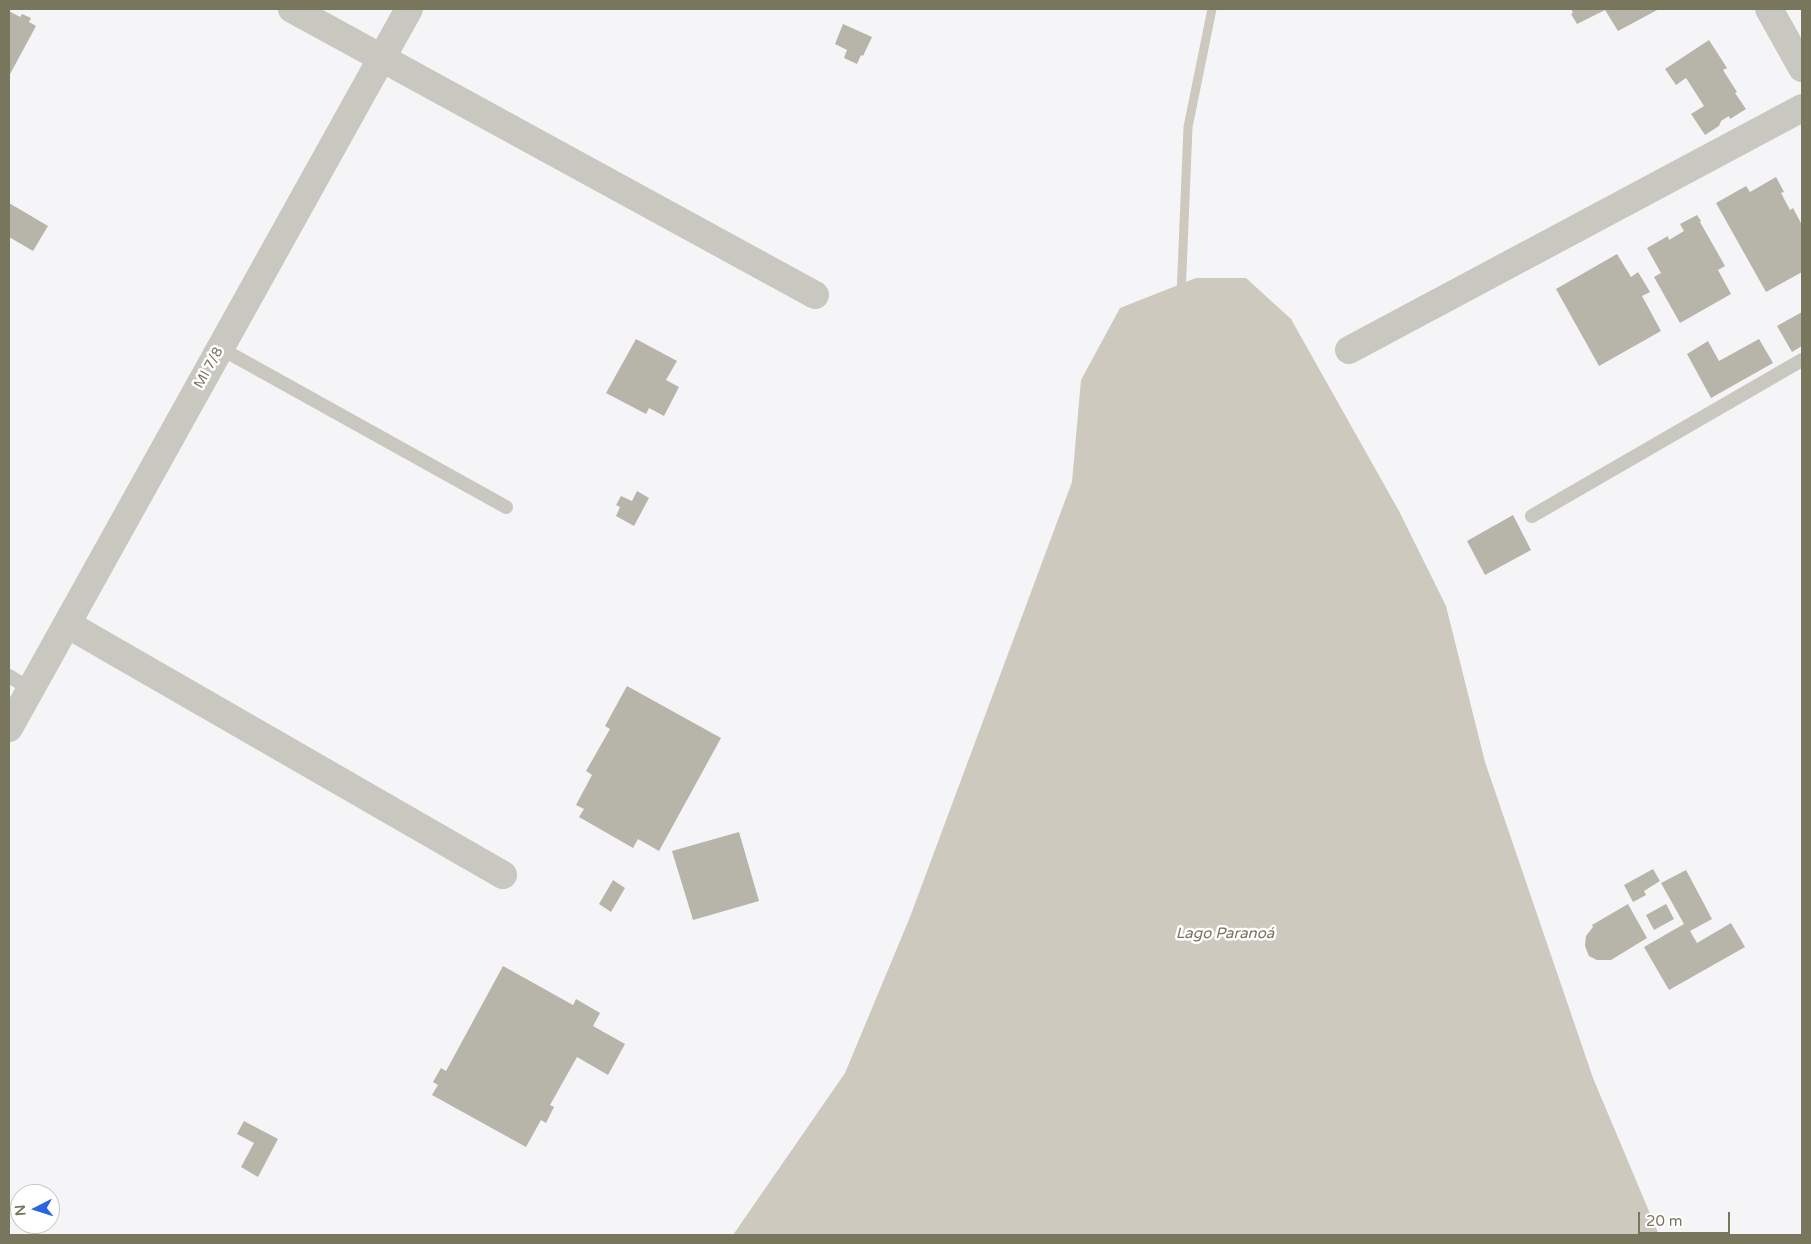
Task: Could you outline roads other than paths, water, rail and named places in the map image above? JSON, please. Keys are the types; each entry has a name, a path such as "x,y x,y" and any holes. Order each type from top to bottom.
{"street":[{"path":"292,9 815,295"},
{"name":"MI 7/8","path":"9,728 20,683 67,624 409,9"},
{"path":"1769,9 1802,68"},
{"path":"1349,350 1802,108"},
{"path":"67,624 504,875"}],"lane":[{"path":"220,348 506,507"},
{"path":"1532,516 1802,360"}],"water":[{"name":"Lago Paranoá","path":"1196,278 1246,278 1291,319 1399,511 1446,606 1485,762 1593,1078 1659,1235 733,1235 845,1073 910,917 1072,482 1081,380 1120,308"}],"waterway":[{"path":"1181,296 1188,127 1212,9"}]}
